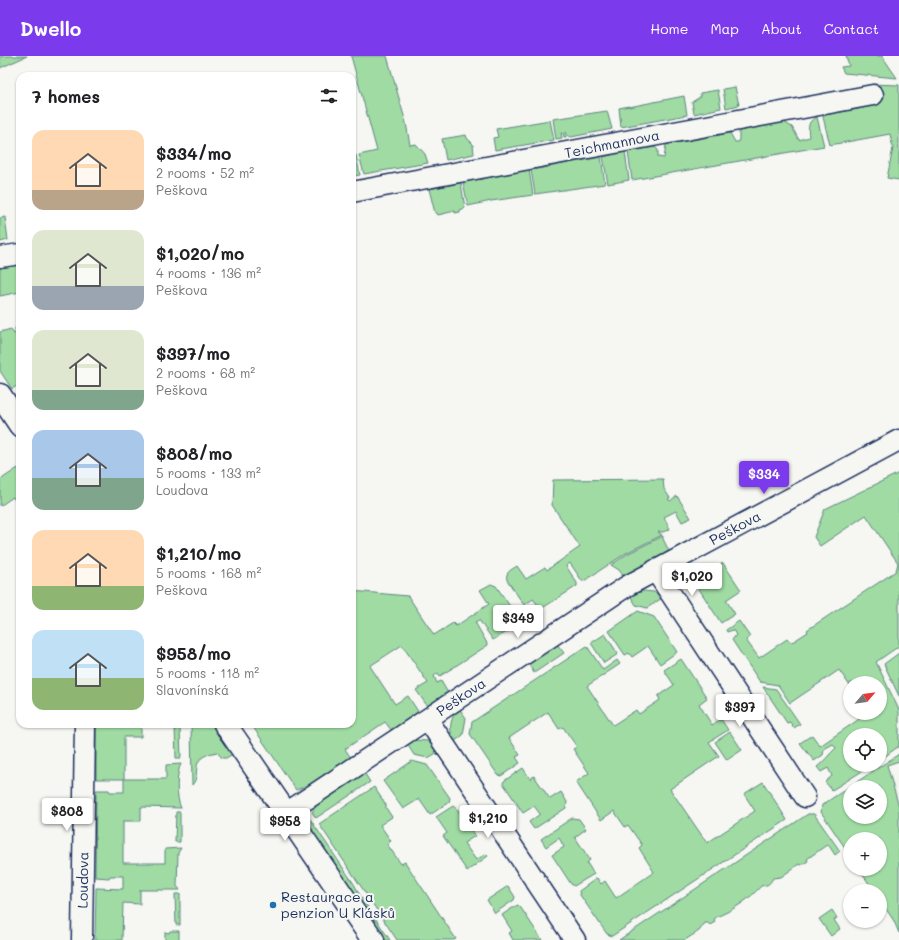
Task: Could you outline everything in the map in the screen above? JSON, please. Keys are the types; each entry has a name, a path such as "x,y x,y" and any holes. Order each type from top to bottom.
{"main road":[{"path":"0,396 16,419"},
{"path":"228,728 373,940"}],"street":[{"name":"Teichmannova","path":"356,191 873,95"},
{"path":"0,258 16,255"},
{"name":"Peškova","path":"286,813 428,720 627,586 899,440"},
{"path":"655,570 805,796"},
{"name":"Peškova","path":"428,720 575,940"},
{"name":"Loudova","path":"82,940 84,728"}],"green space":[{"path":"27,56 0,68 0,57"},
{"path":"351,56 387,56 406,123 410,145 416,144 425,154 428,163 364,174 359,155 377,151"},
{"path":"846,56 882,56 897,78 844,73 841,67 849,66"},
{"path":"872,84 899,85 899,180 887,178 893,148 890,134 830,145 823,117 824,115 858,109 869,105 874,88"},
{"path":"735,87 739,105 726,108 723,89"},
{"path":"718,90 721,108 694,114 692,102 700,97 700,93"},
{"path":"684,96 687,115 621,127 619,108"},
{"path":"607,111 612,129 571,137 568,136 566,132 566,137 564,137 563,133 561,133 562,138 556,139 553,119"},
{"path":"817,117 824,146 632,180 628,152 655,147 658,150 658,157 664,158 666,145 730,133 735,142 738,142 739,131 784,122 792,127 799,140 809,137 808,128 810,123"},
{"path":"550,120 554,140 495,150 493,138 498,137 496,129"},
{"path":"466,135 473,144 474,154 446,160 442,139"},
{"path":"625,152 629,180 608,184 603,157"},
{"path":"356,155 360,175 356,176"},
{"path":"601,157 605,184 535,194 531,170"},
{"path":"529,170 533,195 468,206 463,182"},
{"path":"461,183 465,208 460,210 460,212 455,213 455,211 438,215 435,213 429,189"},
{"path":"5,217 8,240 0,242 0,218"},
{"path":"16,266 16,293 0,296 0,268"},
{"path":"11,329 14,334 16,333 16,386 12,389 0,371 0,332"},
{"path":"16,469 16,502 13,497 0,506 0,480"},
{"path":"899,473 899,646 876,662 883,676 843,676 839,670 790,703 778,685 760,682 732,640 736,635 733,630 727,632 726,630 739,621 750,637 746,640 759,658 787,639 791,642 794,641 808,632 807,630 896,571 898,563 866,515 820,546 814,537 825,509"},
{"path":"663,479 664,489 670,498 668,499 670,501 677,496 691,518 682,522 676,511 664,517 670,529 663,532 658,532 662,535 626,553 584,581 582,581 570,563 566,566 577,583 577,586 541,609 533,599 524,605 507,580 507,575 509,572 517,566 526,579 545,567 547,570 580,547 552,505 553,480"},
{"path":"663,536 669,551 624,577 619,570 611,565 627,554"},
{"path":"723,563 741,590 726,600 735,614 721,623 699,589 697,580 701,575"},
{"path":"491,584 496,586 521,622 512,612 504,618 512,629 493,640 479,620 475,622 488,645 440,676 438,673 434,676 437,683 441,681 448,693 428,707 416,690 428,683 402,645 370,666 395,704 408,696 419,713 392,731 385,722 345,749 351,758 309,785 296,790 254,728 356,728 356,591 408,596 434,635 453,623 456,626 489,604 480,590"},
{"path":"644,591 654,592 662,598 647,608 636,605 630,595"},
{"path":"638,611 654,617 677,652 660,664 648,646 632,657 629,653 625,655 609,631"},
{"path":"605,634 618,654 604,663 591,643"},
{"path":"557,644 564,653 534,673 528,663"},
{"path":"587,646 603,670 617,660 620,664 587,686 613,725 636,710 639,714 660,700 658,696 674,685 664,670 681,659 707,698 699,704 712,725 721,719 728,730 709,742 719,756 670,789 707,843 755,811 744,794 763,782 787,820 612,936 607,934 580,895 579,891 597,878 601,884 605,881 616,898 654,872 639,848 642,845 628,825 625,827 614,811 601,820 576,782 589,773 573,749 577,747 563,727 559,729 548,712 509,738 520,755 516,757 520,763 501,776 498,775 470,734 472,722"},
{"path":"899,653 899,696 884,664"},
{"path":"887,685 899,710 899,746 887,755 887,728 846,728 858,720 887,720"},
{"path":"763,687 776,689 800,724 794,728 790,722 787,723"},
{"path":"459,708 466,718 463,735 454,742 451,733 451,724"},
{"path":"96,728 141,728 141,737 124,737 124,779 96,779"},
{"path":"175,728 180,728 181,758 176,758"},
{"path":"191,728 215,728 233,754 226,758 222,758 217,752 202,758 198,762 195,780 192,785"},
{"path":"843,730 843,772 861,772 848,780 843,780 843,783 832,790 825,782 832,776 828,768 821,772 817,767 836,748 833,744 824,749 823,755 814,761 800,743 812,735 820,746"},
{"path":"730,732 742,750 727,760 715,742"},
{"path":"413,740 428,741 440,751 428,758 414,755 407,744"},
{"path":"899,754 899,761 887,765 887,762"},
{"path":"412,761 427,765 450,798 449,802 430,815 419,799 403,809 383,781"},
{"path":"181,764 178,773 177,786 179,804 181,808 141,807 141,821 123,821 123,863 165,863 165,849 181,848 178,853 177,886 180,890 140,890 140,904 123,903 122,940 95,940 96,888 123,889 123,876 110,876 109,878 95,877 96,790 124,792 124,779 166,779 166,765"},
{"path":"887,765 899,807 899,933 894,921 887,910 887,884 869,884 864,876 887,876 887,832 843,832 843,845 821,812 822,805 843,791 843,824 887,824 887,780 860,780 872,772 887,772"},
{"path":"523,768 530,779 534,776 550,799 561,792 567,802 566,808 534,829 529,822 540,814 534,806 523,813 503,783"},
{"path":"362,773 365,774 370,782 316,818 312,812 320,801"},
{"path":"374,787 392,817 380,825 391,841 387,844 401,864 405,862 456,939 397,940 319,824"},
{"path":"453,806 458,810 475,836 464,843 476,860 486,854 488,856 467,871 443,836 447,833 436,817"},
{"path":"176,812 180,812 180,842 175,842"},
{"path":"808,814 814,814 840,851 835,855 828,844 807,859 808,861 801,865 799,864 781,877 773,878 767,885 761,886 740,904 716,917 714,920 715,922 710,925 705,923 699,931 685,940 619,940"},
{"path":"572,818 579,819 586,829 575,837 590,860 587,863 594,874 574,886 571,884 552,855 564,847 559,838 546,847 541,839"},
{"path":"310,819 390,940 385,940 313,836"},
{"path":"508,886 515,897 514,900 495,913 487,900"},
{"path":"175,894 180,894 180,925 176,925"},
{"path":"518,905 542,940 513,940 509,933 512,931 502,915"},
{"path":"832,910 837,918 834,920 840,929 831,936 819,919"},
{"path":"170,931 179,931 179,940 165,940 165,932 169,933"}],"place":[{"name":"Restaurace a penzion U Klásků","path":"273,905"}]}
